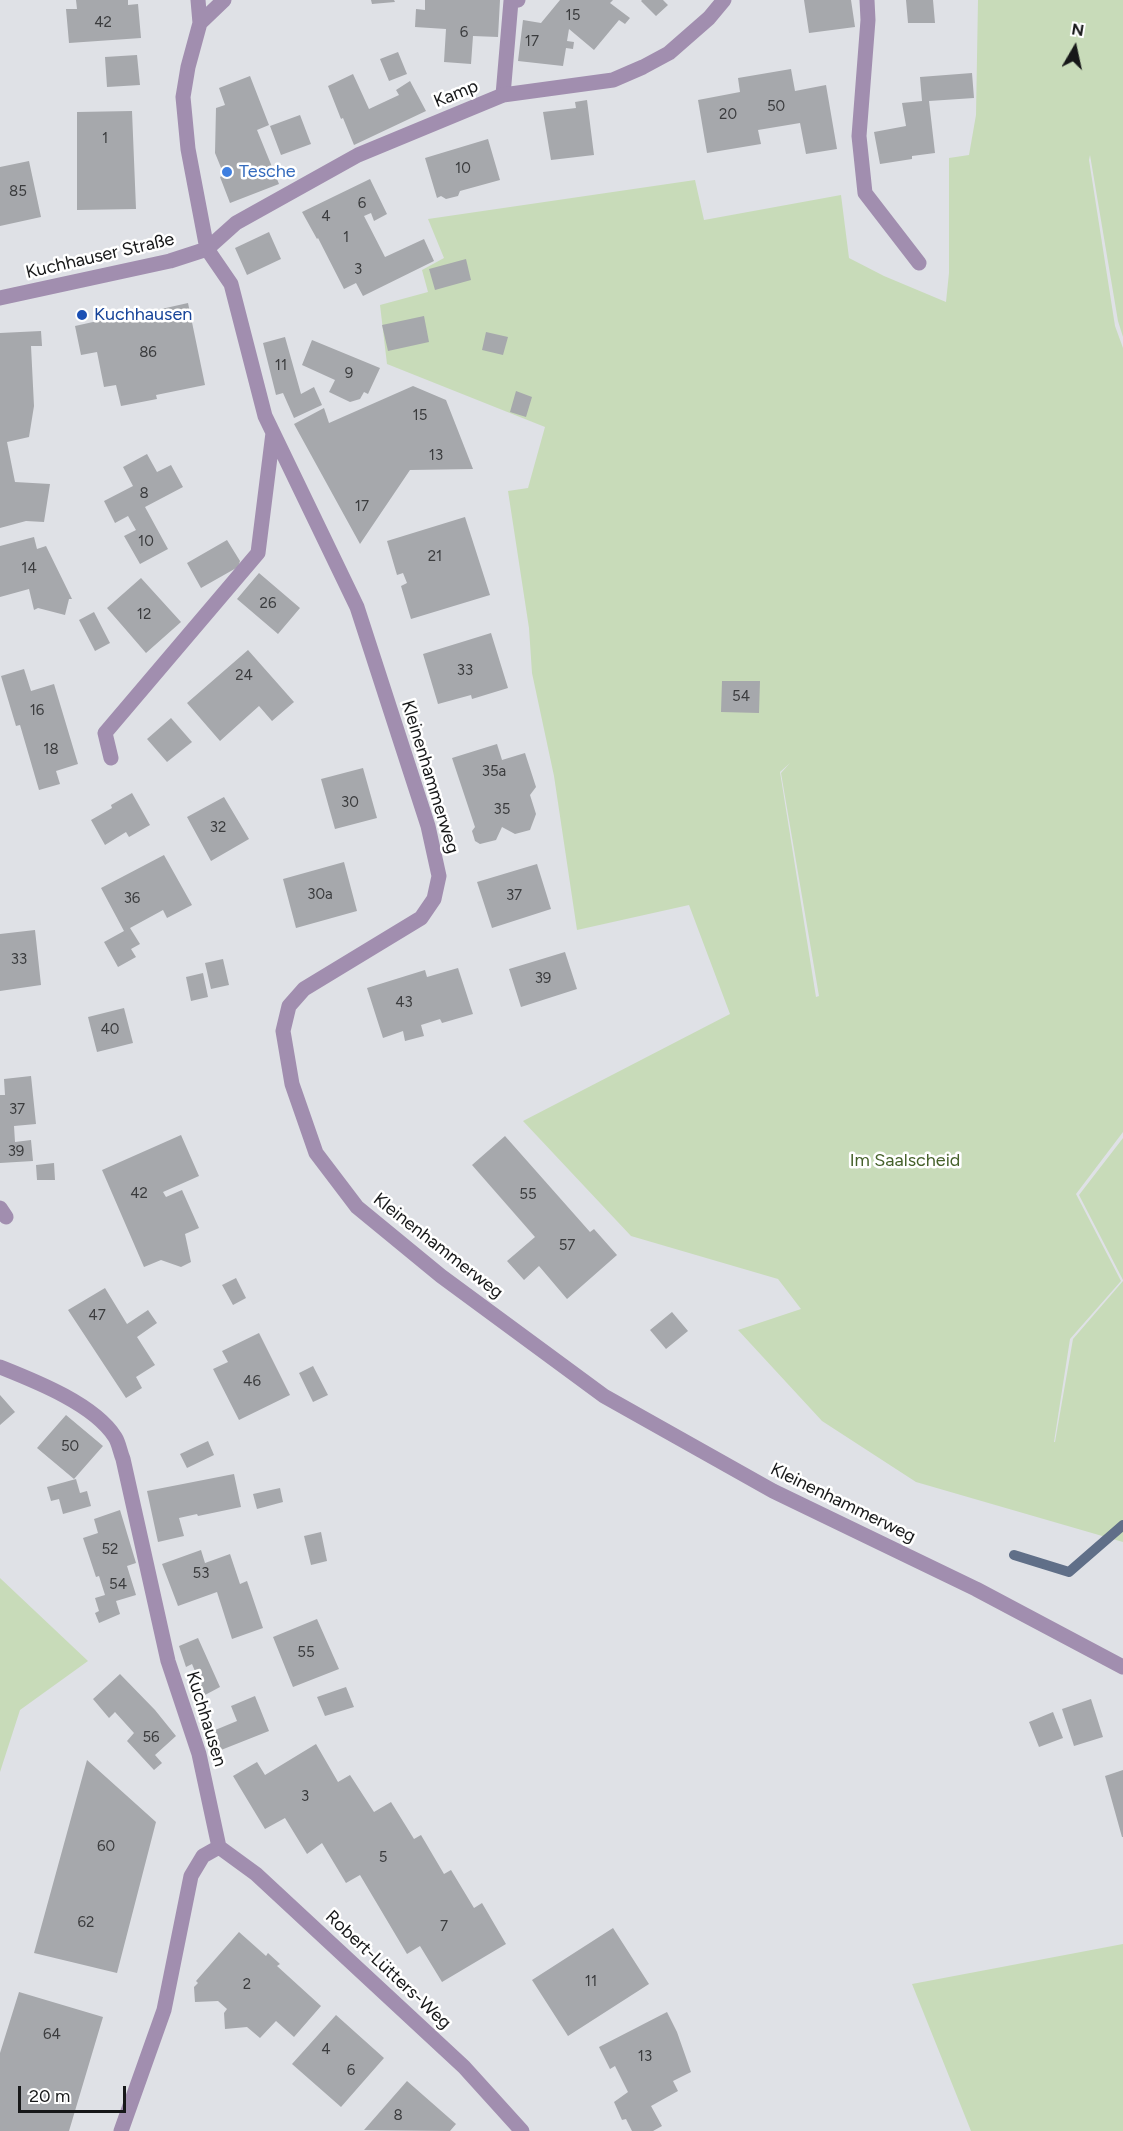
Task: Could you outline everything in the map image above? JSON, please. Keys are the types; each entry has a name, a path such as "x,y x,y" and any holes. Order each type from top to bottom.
{"street":[{"path":"198,0 200,23 188,67 183,97 188,149 207,249"},
{"path":"200,23 224,0"},
{"path":"503,95 511,1 518,0"},
{"name":"Kamp","path":"207,249 236,223 358,155 503,95 613,80 643,67 669,53 709,18 724,0"},
{"path":"867,0 868,20 859,135 865,193 919,263"},
{"name":"Kuchhauser Straße","path":"0,298 170,261 207,249"},
{"name":"Kleinenhammerweg","path":"207,249 231,284 265,416 357,607 428,826 439,876 435,899 421,918 304,989 289,1006 283,1031 292,1083 316,1153 357,1207 441,1276 604,1396 773,1491 976,1589 1123,1667"},
{"name":"Kleinenhammerweg","path":"111,758 105,733 258,553 273,433"},
{"name":"Kuchhausen","path":"0,1367 46,1386 90,1412 115,1437 123,1459 168,1661 199,1754 219,1847"},
{"path":"121,2131 164,2010 192,1876 203,1856 219,1847"},
{"name":"Robert-Lütters-Weg","path":"219,1847 256,1874 447,2051 522,2131"}],"green space":[{"name":"Im Saalscheid","path":"978,0 1123,0 1123,337 1118,321 1090,155 1089,160 1115,326 1123,348 1123,1132 1076,1194 1121,1281 1070,1339 1054,1442 1073,1339 1123,1281 1123,1542 916,1482 822,1421 738,1330 801,1309 778,1279 631,1236 523,1121 730,1014 689,905 577,930 554,776 532,673 529,628 508,491 528,488 545,427 387,364 380,305 428,292 422,270 444,258 428,219 695,180 704,220 841,195 849,258 884,276 946,302 949,273 949,158 969,155 976,115","holes":["790,763 781,773 819,996 816,997 780,772"]},
{"path":"1123,1138 1123,1280 1079,1195"},
{"path":"0,1578 88,1661 20,1710 0,1772"},
{"path":"1123,1944 1123,2131 971,2131 912,1984"}],"building":[{"path":"76,0 128,0 128,5 138,4 141,38 69,43 66,9 77,9"},
{"path":"371,0 394,0 395,2 372,4"},
{"path":"425,0 500,0 498,37 473,36 471,64 444,62 446,29 415,27 416,9 425,10"},
{"path":"560,0 613,0 610,3 630,18 625,24 619,20 594,50 569,29 567,41 574,42 573,49 566,48 563,66 518,61 523,20 541,23"},
{"path":"642,0 663,0 668,5 656,16"},
{"path":"804,0 851,0 855,27 809,33"},
{"path":"906,0 933,0 935,23 908,23"},
{"path":"398,52 407,74 389,81 380,59"},
{"path":"137,55 140,85 107,87 105,57"},
{"path":"791,69 795,91 826,85 837,149 806,154 800,123 758,130 761,144 707,153 698,100 740,92 738,78"},
{"path":"972,73 974,98 929,101 935,153 880,164 874,132 906,126 902,103 922,101 920,77"},
{"path":"353,74 369,109 399,95 396,90 410,81 426,111 354,145 328,86"},
{"path":"250,76 269,125 257,130 279,184 230,203 220,177 224,175 215,153 216,108 225,105 219,88"},
{"path":"587,100 594,155 551,160 543,112 576,108 575,102"},
{"path":"132,111 136,209 77,210 77,112"},
{"path":"300,115 311,144 281,155 270,126"},
{"path":"488,139 500,180 460,191 458,196 446,199 441,196 437,198 425,158"},
{"path":"29,161 41,217 0,226 0,167"},
{"path":"370,179 387,214 374,221 371,213 364,216 385,257 424,239 434,261 363,296 356,283 344,289 302,212"},
{"path":"269,232 281,259 247,275 235,248"},
{"path":"466,259 471,280 435,290 429,269"},
{"path":"188,303 205,385 156,395 157,399 121,406 116,385 104,387 97,352 81,355 75,326 102,320 102,316 138,309 139,314"},
{"path":"424,316 429,342 388,351 382,325"},
{"path":"41,331 42,346 31,346 34,406 29,437 7,442 15,482 50,484 44,522 26,521 0,528 0,333"},
{"path":"486,332 508,337 503,355 482,350"},
{"path":"285,337 301,394 314,387 322,405 294,418 283,393 276,395 263,343"},
{"path":"312,340 380,368 368,394 364,392 360,399 350,402 329,392 335,380 302,365"},
{"path":"413,386 446,400 473,469 410,470 360,544 294,424 324,408 329,423"},
{"path":"516,391 532,397 526,417 510,412"},
{"path":"147,454 157,472 171,465 183,487 145,507 168,549 140,564 124,536 136,530 128,516 115,523 104,501 133,486 123,467"},
{"path":"465,517 490,595 411,619 401,586 407,583 403,573 397,575 387,541"},
{"path":"34,537 37,549 46,546 72,599 69,599 65,615 38,608 34,610 29,589 0,597 0,546"},
{"path":"227,540 240,561 238,567 201,588 187,563"},
{"path":"259,573 300,608 278,634 237,599"},
{"path":"141,578 181,622 146,653 107,608"},
{"path":"94,612 110,643 95,651 79,620"},
{"path":"491,633 508,688 472,699 471,695 438,704 423,654"},
{"path":"248,650 294,702 272,721 259,706 220,741 187,703"},
{"path":"24,669 31,691 54,684 78,764 56,771 60,784 39,790 20,725 16,726 1,676"},
{"path":"722,681 760,681 759,713 721,712"},
{"path":"171,718 192,742 167,762 147,739"},
{"path":"497,744 502,760 525,753 536,787 530,795 536,814 530,830 515,834 502,827 496,840 480,844 475,841 472,831 475,827 452,758"},
{"path":"363,768 377,818 335,829 321,779"},
{"path":"132,793 150,825 129,837 126,832 105,845 91,820"},
{"path":"224,797 249,839 211,861 187,817"},
{"path":"164,855 192,905 167,918 163,910 130,928 140,944 131,949 136,957 118,967 104,942 124,931 101,888"},
{"path":"344,862 357,911 296,928 283,879"},
{"path":"537,864 551,909 492,928 477,882"},
{"path":"35,930 41,985 0,991 0,934"},
{"path":"565,952 577,989 521,1007 509,969"},
{"path":"223,959 229,985 211,989 205,963"},
{"path":"458,968 473,1014 442,1023 440,1019 421,1025 424,1036 405,1041 403,1031 383,1038 367,988 425,970 427,977"},
{"path":"203,973 208,997 191,1001 186,977"},
{"path":"124,1008 133,1043 97,1052 88,1017"},
{"path":"31,1076 36,1124 14,1126 15,1142 31,1140 33,1161 0,1163 0,1095 5,1095 4,1079"},
{"path":"181,1135 199,1176 163,1192 166,1197 182,1190 199,1228 185,1234 191,1262 181,1267 161,1260 144,1267 102,1170"},
{"path":"505,1136 590,1232 594,1229 617,1255 567,1299 539,1266 524,1280 507,1261 535,1237 472,1165"},
{"path":"54,1163 55,1180 37,1180 36,1165"},
{"path":"236,1278 246,1298 233,1305 222,1285"},
{"path":"105,1288 127,1324 148,1310 157,1323 137,1337 155,1365 136,1377 142,1388 126,1398 68,1310"},
{"path":"672,1312 688,1331 666,1349 650,1330"},
{"path":"259,1333 290,1395 239,1420 213,1369 228,1362 222,1351"},
{"path":"313,1366 328,1395 313,1402 299,1373"},
{"path":"0,1395 15,1412 0,1425"},
{"path":"66,1415 103,1446 74,1479 37,1448"},
{"path":"208,1441 214,1455 187,1468 180,1454"},
{"path":"234,1474 241,1507 179,1518 184,1536 158,1542 147,1491"},
{"path":"76,1479 80,1493 87,1491 91,1506 63,1514 59,1499 51,1501 47,1487"},
{"path":"280,1488 283,1502 257,1509 253,1494"},
{"path":"120,1510 136,1563 127,1566 136,1595 116,1601 120,1614 99,1623 95,1613 99,1611 95,1598 105,1595 99,1576 96,1577 83,1538 98,1533 94,1519"},
{"path":"321,1532 327,1561 311,1565 304,1536"},
{"path":"201,1550 205,1563 230,1554 240,1584 247,1581 263,1628 232,1639 217,1592 178,1606 162,1564"},
{"path":"317,1619 339,1669 293,1687 273,1637"},
{"path":"198,1638 220,1687 205,1695 192,1664 186,1667 179,1646"},
{"path":"120,1674 155,1710 176,1736 155,1755 162,1763 154,1770 127,1741 134,1733 115,1712 109,1718 93,1699"},
{"path":"346,1687 354,1707 325,1716 317,1697"},
{"path":"255,1696 269,1731 216,1752 208,1733 237,1721 231,1706"},
{"path":"1091,1699 1103,1737 1074,1746 1062,1709"},
{"path":"1053,1712 1063,1738 1039,1747 1029,1722"},
{"path":"316,1744 338,1782 350,1775 374,1812 391,1802 414,1839 421,1835 444,1874 451,1870 474,1908 482,1903 506,1944 442,1982 420,1946 407,1954 360,1875 346,1883 322,1843 307,1854 285,1818 265,1829 233,1776 257,1762 265,1775"},
{"path":"87,1760 156,1822 117,1973 34,1953"},
{"path":"1123,1770 1123,1837 1122,1837 1105,1776"},
{"path":"613,1928 649,1984 568,2036 532,1980"},
{"path":"239,1932 266,1956 268,1953 280,1964 277,1966 321,2006 294,2037 276,2021 260,2038 247,2027 225,2029 224,2013 227,2009 218,2001 195,2002 194,1987 198,1983 196,1981"},
{"path":"19,1992 103,2017 69,2131 0,2131 0,2053"},
{"path":"667,2012 677,2032 691,2072 673,2081 678,2091 651,2106 662,2126 653,2131 632,2131 626,2119 622,2120 614,2102 628,2092 615,2066 610,2069 599,2047"},
{"path":"336,2015 384,2058 341,2107 292,2064"},
{"path":"407,2081 456,2124 450,2131 364,2130"}],"waterway":[{"path":"1014,1555 1069,1572 1123,1525"}],"place":[{"name":"Tesche","path":"227,172"},
{"name":"Kuchhausen","path":"82,315"}]}
